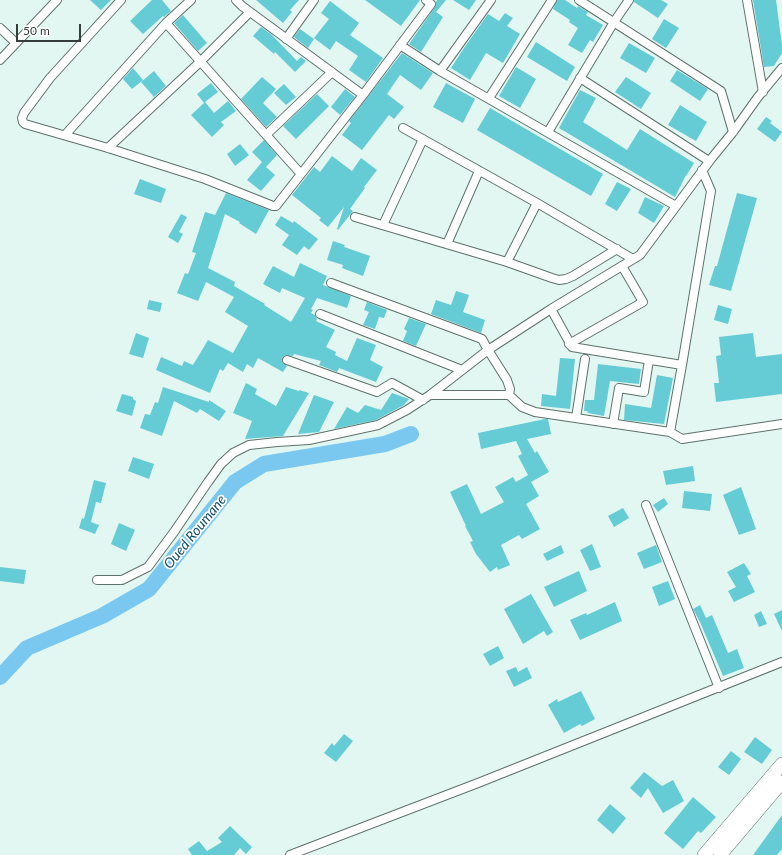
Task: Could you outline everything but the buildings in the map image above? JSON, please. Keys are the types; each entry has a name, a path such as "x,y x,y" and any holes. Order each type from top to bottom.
{"main road":[{"path":"704,855 782,764"},
{"path":"720,855 782,782"}],"street":[{"path":"0,60 57,0"},
{"path":"122,0 50,78 24,113 22,118 23,122 25,124 108,148 205,179 274,206 276,206 363,96 431,4 426,0"},
{"path":"65,135 166,24 191,0"},
{"path":"236,0 363,96"},
{"path":"286,38 314,0"},
{"path":"440,71 492,0"},
{"path":"489,98 552,0"},
{"path":"579,0 721,91 733,132"},
{"path":"548,132 614,22 629,0"},
{"path":"747,0 762,92"},
{"path":"108,148 200,62 250,12"},
{"path":"166,24 301,174"},
{"path":"0,28 16,43"},
{"path":"400,45 440,71 676,206"},
{"path":"97,580 122,580 148,567 221,464 233,453 249,445 309,440 378,425 407,410 427,397 488,350 550,309 640,255 702,170 782,68"},
{"path":"266,136 332,72"},
{"path":"580,78 709,161"},
{"path":"402,128 537,203 633,259"},
{"path":"383,225 423,139"},
{"path":"670,432 711,191 702,170"},
{"path":"447,244 479,171"},
{"path":"507,262 537,203"},
{"path":"355,217 507,262 558,280 573,276 617,249"},
{"path":"569,344 643,302 622,266"},
{"path":"331,283 482,339 507,380 510,388 509,395"},
{"path":"550,309 572,347 682,366"},
{"path":"320,314 462,370"},
{"path":"576,418 585,359"},
{"path":"287,360 377,392 392,383 427,397 509,395 522,407 534,412 670,432 682,439 782,424"},
{"path":"613,424 619,388 644,392 649,360"},
{"path":"646,505 719,688"},
{"path":"290,855 478,783 782,662"}],"waterway":[{"name":"Oued Roumane","path":"0,677 27,648 102,616 149,589 235,482 264,464 385,444 411,434"}]}
